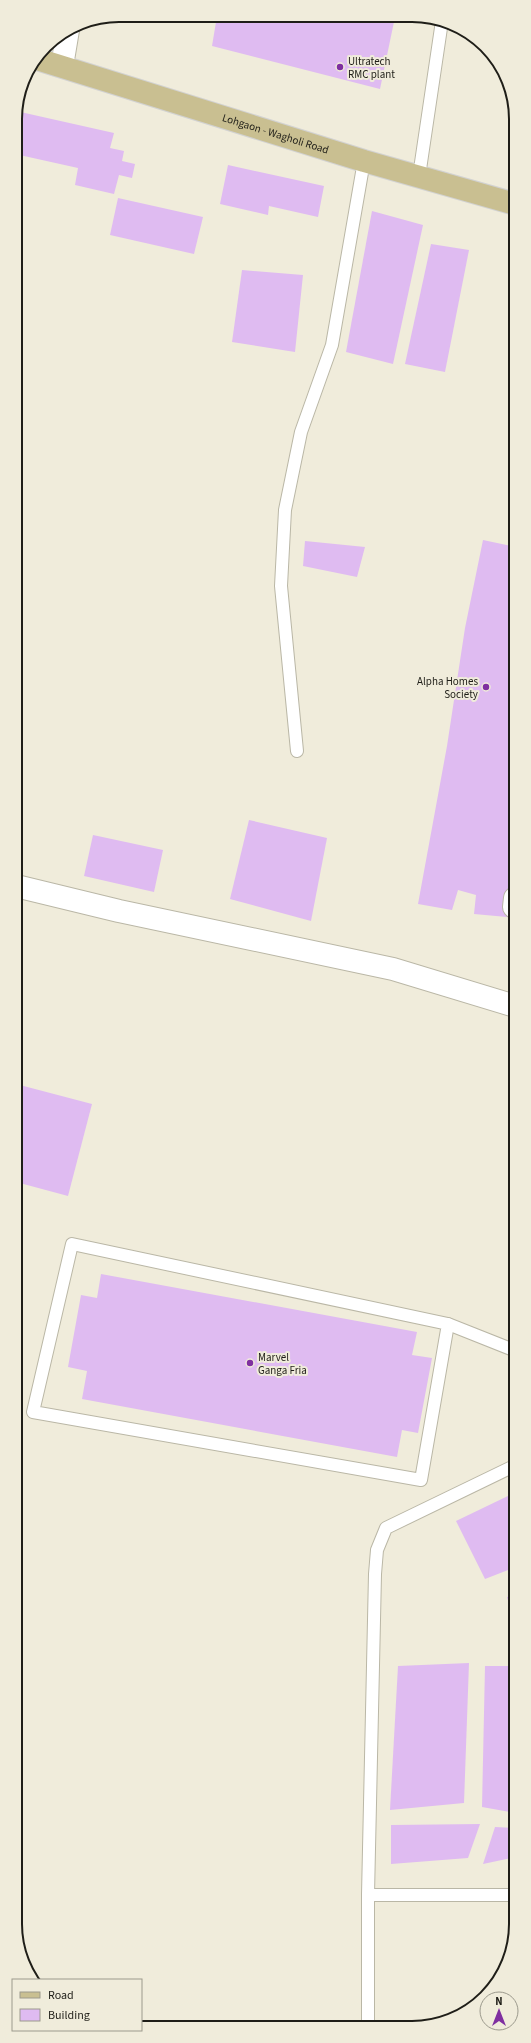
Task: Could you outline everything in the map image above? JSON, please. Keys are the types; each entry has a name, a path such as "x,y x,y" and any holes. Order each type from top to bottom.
{"main road":[{"name":"Lohgaon - Wagholi Road","path":"42,60 364,160 509,202"}],"street":[{"path":"62,66 67,37"},
{"path":"22,887 119,911 393,969 509,1004"}],"lane":[{"path":"419,176 429,100 441,27"},
{"path":"297,751 281,586 285,510 301,432 332,345 364,160"},
{"path":"448,1324 421,1480 33,1412 72,1244 448,1324 509,1348"},
{"path":"368,2021 368,1895 375,1574 377,1550 386,1528 509,1468"},
{"path":"368,1895 509,1895"}],"building":[{"name":"Ultratech RMC plant","path":"216,22 394,22 380,89 212,46"},
{"path":"22,112 114,133 110,148 124,151 122,161 135,164 132,178 119,175 114,194 75,185 78,168 22,156"},
{"path":"228,165 324,186 318,217 269,206 268,215 220,204"},
{"path":"118,198 203,217 194,254 110,235"},
{"path":"372,211 423,225 393,364 346,352"},
{"path":"431,244 469,250 445,372 405,364"},
{"path":"242,270 303,275 295,352 232,342"},
{"name":"Alpha Homes Society","path":"483,540 509,546 509,903 507,917 474,914 476,895 458,890 452,910 418,904 447,746 465,628"},
{"path":"305,541 365,547 357,577 303,566"},
{"path":"249,820 327,838 311,921 230,899"},
{"path":"93,835 163,850 154,892 84,876"},
{"path":"22,1086 92,1104 68,1196 22,1184"},
{"name":"Marvel Ganga Fria","path":"101,1274 417,1332 412,1355 432,1358 418,1433 402,1430 397,1457 82,1399 87,1371 68,1367 81,1295 97,1298"},
{"path":"509,1495 509,1570 485,1579 456,1521"},
{"path":"469,1663 464,1803 390,1810 398,1666"},
{"path":"485,1666 509,1666 509,1812 482,1807"},
{"path":"480,1824 468,1858 391,1864 391,1825"},
{"path":"495,1827 509,1828 509,1858 483,1864"}],"place":[{"name":"Ultratech RMC plant","path":"340,67"},
{"name":"Alpha Homes Society","path":"486,687"},
{"name":"Marvel Ganga Fria","path":"250,1363"}]}
